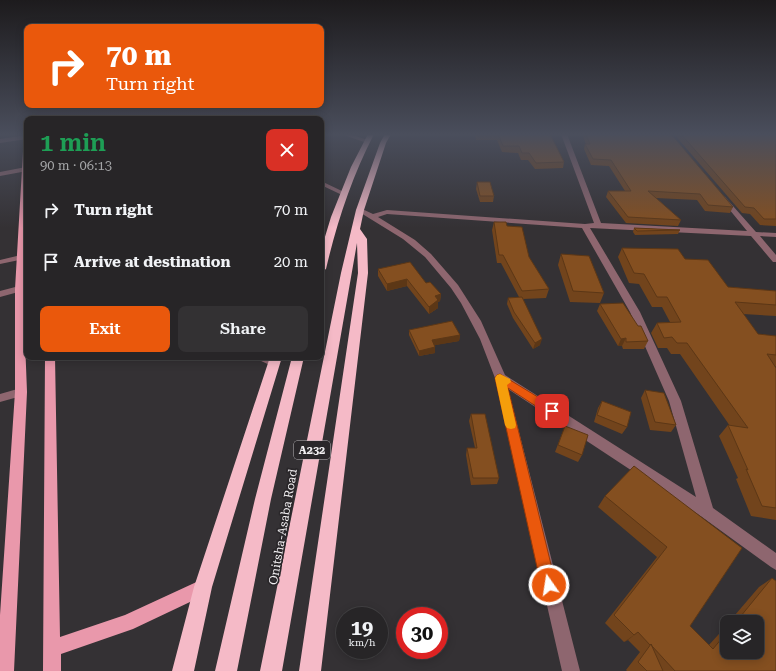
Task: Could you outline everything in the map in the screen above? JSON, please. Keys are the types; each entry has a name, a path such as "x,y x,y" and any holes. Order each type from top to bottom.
{"highway":[{"path":"324,256 342,193 356,165"},
{"name":"Onitsha-Asaba Road","path":"272,671 344,281 360,210 375,165"},
{"path":"310,671 363,273 362,239 356,230"},
{"path":"324,242 329,235"},
{"path":"183,671 203,587 271,360"},
{"name":"A232","path":"226,671 263,499 297,360"}],"main road":[{"path":"4,661 20,392 19,289 24,204"},
{"path":"50,360 52,671"},
{"path":"52,648 126,623 203,587"}],"street":[{"path":"576,165 598,225"},
{"path":"0,174 24,169"},
{"path":"324,184 342,193"},
{"path":"719,192 776,260"},
{"path":"360,210 412,242 436,262 449,277 468,304 489,346 500,378 549,585 572,671"},
{"path":"371,217 387,212 585,226 598,225 776,235"},
{"path":"585,226 635,312 675,401 707,512"},
{"path":"0,262 21,257"},
{"path":"0,294 19,289"},
{"path":"500,378 707,512 776,562"},
{"path":"0,398 20,392"}],"building":[{"path":"614,165 698,165 733,207 708,205 700,194 648,191 681,220 628,217 608,191 631,191"},
{"path":"708,165 776,165 776,219 764,219 754,208 745,207"},
{"path":"477,182 490,182 494,196 480,196"},
{"path":"494,222 506,222 507,226 522,227 529,257 549,289 522,291 503,255 499,255"},
{"path":"634,228 680,230 637,231"},
{"path":"622,248 678,249 685,259 708,260 728,287 776,291 776,305 735,302 758,334 776,336 776,355 767,354 776,368 776,508 762,506 728,425 748,428 687,343 677,343 672,337 664,338 657,323 681,322 667,297 657,297 644,274 634,273"},
{"path":"561,254 589,256 604,293 573,291"},
{"path":"410,262 426,283 430,282 441,294 435,296 438,300 429,307 407,279 387,284 378,269"},
{"path":"522,297 542,339 535,343 514,312 508,298"},
{"path":"623,303 638,326 641,326 648,341 626,342 626,338 621,339 600,304"},
{"path":"452,321 460,335 432,340 435,347 419,351 409,330"},
{"path":"645,390 664,393 676,425 655,422"},
{"path":"602,401 631,412 627,427 597,415"},
{"path":"471,414 485,414 499,478 473,478 467,448 477,448"},
{"path":"565,426 588,435 582,455 558,445"},
{"path":"634,466 742,548 690,626 713,649 720,640 720,659 764,659 764,615 742,615 772,578 776,581 776,671 675,671 638,632 634,635 614,615 667,547 605,496"},
{"path":"651,644 663,671 647,671 638,662"}],"slow traffic":[{"path":"506,382 500,378 511,425"}],"route":[{"path":"549,585 500,378 552,411"}]}
